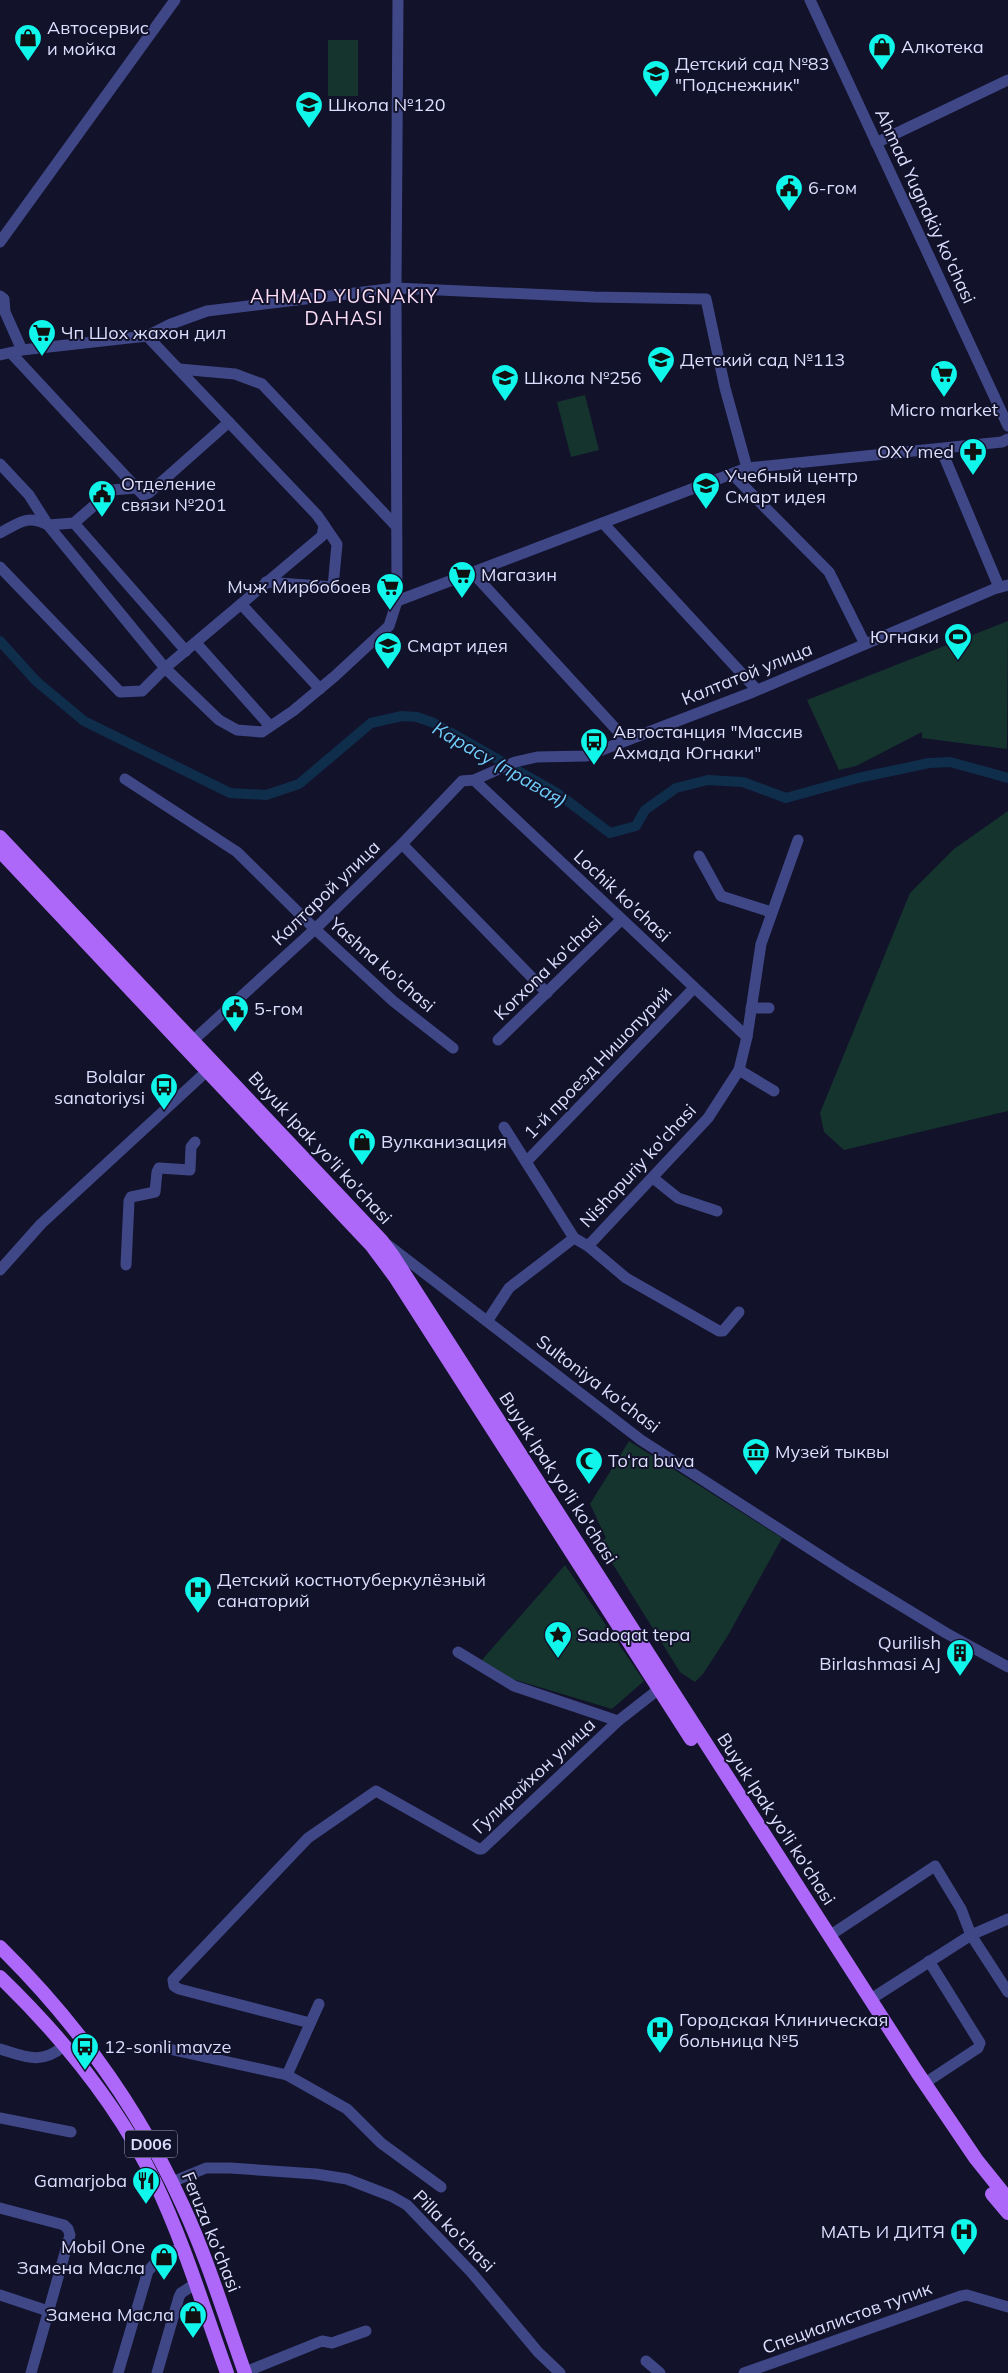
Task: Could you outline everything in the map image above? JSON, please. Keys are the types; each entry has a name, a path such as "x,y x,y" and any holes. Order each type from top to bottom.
{"main road":[{"name":"Buyuk Ipak yo'li ko'chasi","path":"0,837 384,1261 663,1687 830,1936 976,2159 1008,2199"},
{"name":"Buyuk Ipak yo'li ko'chasi","path":"0,851 189,1044"},
{"name":"Buyuk Ipak yo'li ko'chasi","path":"211,1068 381,1240 414,1288 663,1687 934,2114 970,2165 1008,2213"},
{"name":"Feruza ko'chasi","path":"0,1947 54,2003 104,2067 172,2182 197,2240 245,2372"},
{"name":"Feruza ko'chasi","path":"0,1977 64,2046 106,2100 144,2162 165,2206 181,2247 226,2373"},
{"path":"220,2354 231,2357 236,2347"}],"street":[{"path":"0,242 175,0"},
{"path":"0,464 29,495 48,524 165,668 218,720 237,730 262,732 320,689 389,626 397,601 396,288 398,0"},
{"name":"Ahmad Yugnakiy ko'chasi","path":"810,0 1008,426"},
{"path":"876,143 1008,80"},
{"path":"11,353 147,336 171,324 207,312 396,288 594,297 706,299 725,388 747,468"},
{"path":"0,296 4,299 11,353 136,488 146,496 229,422"},
{"path":"147,336 324,524 337,544 333,587 266,582"},
{"path":"179,369 235,374 262,384 396,526"},
{"path":"397,601 747,468 940,449 1002,442 1008,439"},
{"path":"940,449 1004,586"},
{"path":"732,474 829,572 865,644"},
{"path":"0,533 28,519 37,519 48,524 74,523 112,490 136,488"},
{"path":"74,523 186,651"},
{"path":"603,523 757,690"},
{"path":"0,567 120,692 142,690 165,668 196,644 266,582 322,536 324,524"},
{"path":"472,572 626,740"},
{"name":"Калтатой улица","path":"493,770 537,757 586,756 757,690 1004,586"},
{"path":"241,604 320,689"},
{"path":"196,644 270,726"},
{"name":"Калтарой улица","path":"189,1044 315,929 402,844 462,781 474,780 493,770"},
{"name":"Yashna ko'chasi","path":"125,778 237,852 315,929 393,1001 453,1048"},
{"name":"Lochik ko'chasi","path":"474,780 747,1037"},
{"name":"Nishopuriy ko'chasi","path":"488,1320 509,1288 574,1238 588,1246 708,1118 739,1070 747,1037 761,944 798,840"},
{"path":"402,844 547,993"},
{"path":"699,856 721,896 771,912"},
{"name":"Korxona ko'chasi","path":"498,1040 622,920"},
{"name":"1-й проезд Нишопурий","path":"526,1162 694,988"},
{"path":"751,1008 769,1008"},
{"path":"0,1270 48,1217 211,1068"},
{"path":"739,1070 774,1091"},
{"path":"504,1127 574,1238"},
{"path":"126,1265 130,1200 132,1197 156,1192 159,1168 190,1170 191,1147 195,1142"},
{"path":"652,1178 678,1198 717,1211"},
{"name":"Sultoniya ko'chasi","path":"381,1240 488,1320 599,1410 641,1440 849,1574 946,1633 1008,1666"},
{"path":"588,1246 626,1278 719,1331 723,1330 739,1312"},
{"name":"Гулирайхон улица","path":"310,2023 179,1989 174,1986 173,1980 308,1838 376,1791 478,1849 482,1849 618,1721 514,1686 458,1652"},
{"path":"618,1721 663,1687"},
{"path":"830,1936 935,1866 961,1909 971,1935 1008,1992"},
{"path":"871,1999 971,1935 1008,1919"},
{"path":"925,2082 978,2048 980,2044 929,1962"},
{"path":"288,2075 319,2004"},
{"path":"0,2049 25,2057 40,2058 53,2054 64,2046"},
{"path":"160,2047 288,2075 348,2109 381,2143 441,2187"},
{"path":"0,2118 71,2132"},
{"name":"Pilla ko'chasi","path":"172,2182 206,2168 230,2168 316,2174 347,2179 391,2196 407,2205 466,2266 538,2352 560,2373"},
{"path":"0,2208 64,2226 70,2234 31,2373"},
{"path":"118,2373 148,2271 157,2260 181,2247"},
{"path":"157,2373 179,2297 181,2293 195,2284"},
{"name":"Специалистов тупик","path":"744,2373 961,2296 967,2295 1008,2307"},
{"path":"0,2296 48,2311"},
{"path":"245,2372 322,2341 332,2343 366,2331"},
{"path":"646,2361 660,2373"}],"green space":[{"path":"328,40 358,40 358,96 328,96"},
{"path":"585,395 599,450 571,457 557,402"},
{"name":"Югнаки","path":"1008,621 1007,749 922,738 922,732 856,766 839,770 807,700"},
{"path":"1008,811 1008,1111 844,1150 824,1132 820,1113 910,893 954,849"},
{"path":"629,1441 782,1538 727,1637 703,1674 695,1682 680,1672 599,1542 606,1538 590,1504"},
{"path":"565,1565 644,1681 612,1709 509,1678 481,1661"}],"waterway":[{"name":"Карасу (правая)","path":"0,641 36,681 84,721 230,793 266,795 299,784 371,723 402,716 417,717 434,723 557,793 610,833 636,826 645,810 676,788 708,780 743,782 786,798 858,778 929,763 950,762 1008,778"}],"place":[{"name":"Автосервис и мойка","path":"28,62"},
{"name":"Алкотека","path":"882,71"},
{"name":"Детский сад №83 \"Подснежник\"","path":"656,98"},
{"name":"Школа №120","path":"309,129"},
{"name":"6-гом","path":"789,212"},
{"name":"Чп Шох жахон дил","path":"42,357"},
{"name":"Детский сад №113","path":"661,384"},
{"name":"Micro market","path":"944,398"},
{"name":"Школа №256","path":"505,402"},
{"name":"OXY med","path":"973,476"},
{"name":"Учебный центр Смарт идея","path":"706,510"},
{"name":"Отделение связи №201","path":"102,518"},
{"name":"Магазин","path":"462,599"},
{"name":"Мчж Мирбобоев","path":"390,611"},
{"name":"Югнаки","path":"958,661"},
{"name":"Смарт идея","path":"388,670"},
{"name":"Автостанция \"Массив Ахмада Югнаки\"","path":"594,766"},
{"name":"5-гом","path":"235,1033"},
{"name":"Bolalar sanatoriysi","path":"164,1111"},
{"name":"Вулканизация","path":"362,1166"},
{"name":"Музей тыквы","path":"756,1476"},
{"name":"To‘ra buva","path":"589,1485"},
{"name":"Детский костнотуберкулёзный санаторий","path":"198,1614"},
{"name":"Sadoqat tepa","path":"558,1659"},
{"name":"Qurilish Birlashmasi AJ","path":"960,1677"},
{"name":"Городская Клиническая больница №5","path":"660,2054"},
{"name":"12-sonli mavze","path":"85,2071"},
{"name":"Gamarjoba","path":"146,2205"},
{"name":"МАТЬ И ДИТЯ","path":"964,2256"},
{"name":"Mobil One Замена Масла","path":"164,2281"},
{"name":"Замена Масла","path":"193,2339"}],"district":[{"name":"AHMAD YUGNAKIY DAHASI","path":"344,307"}]}
